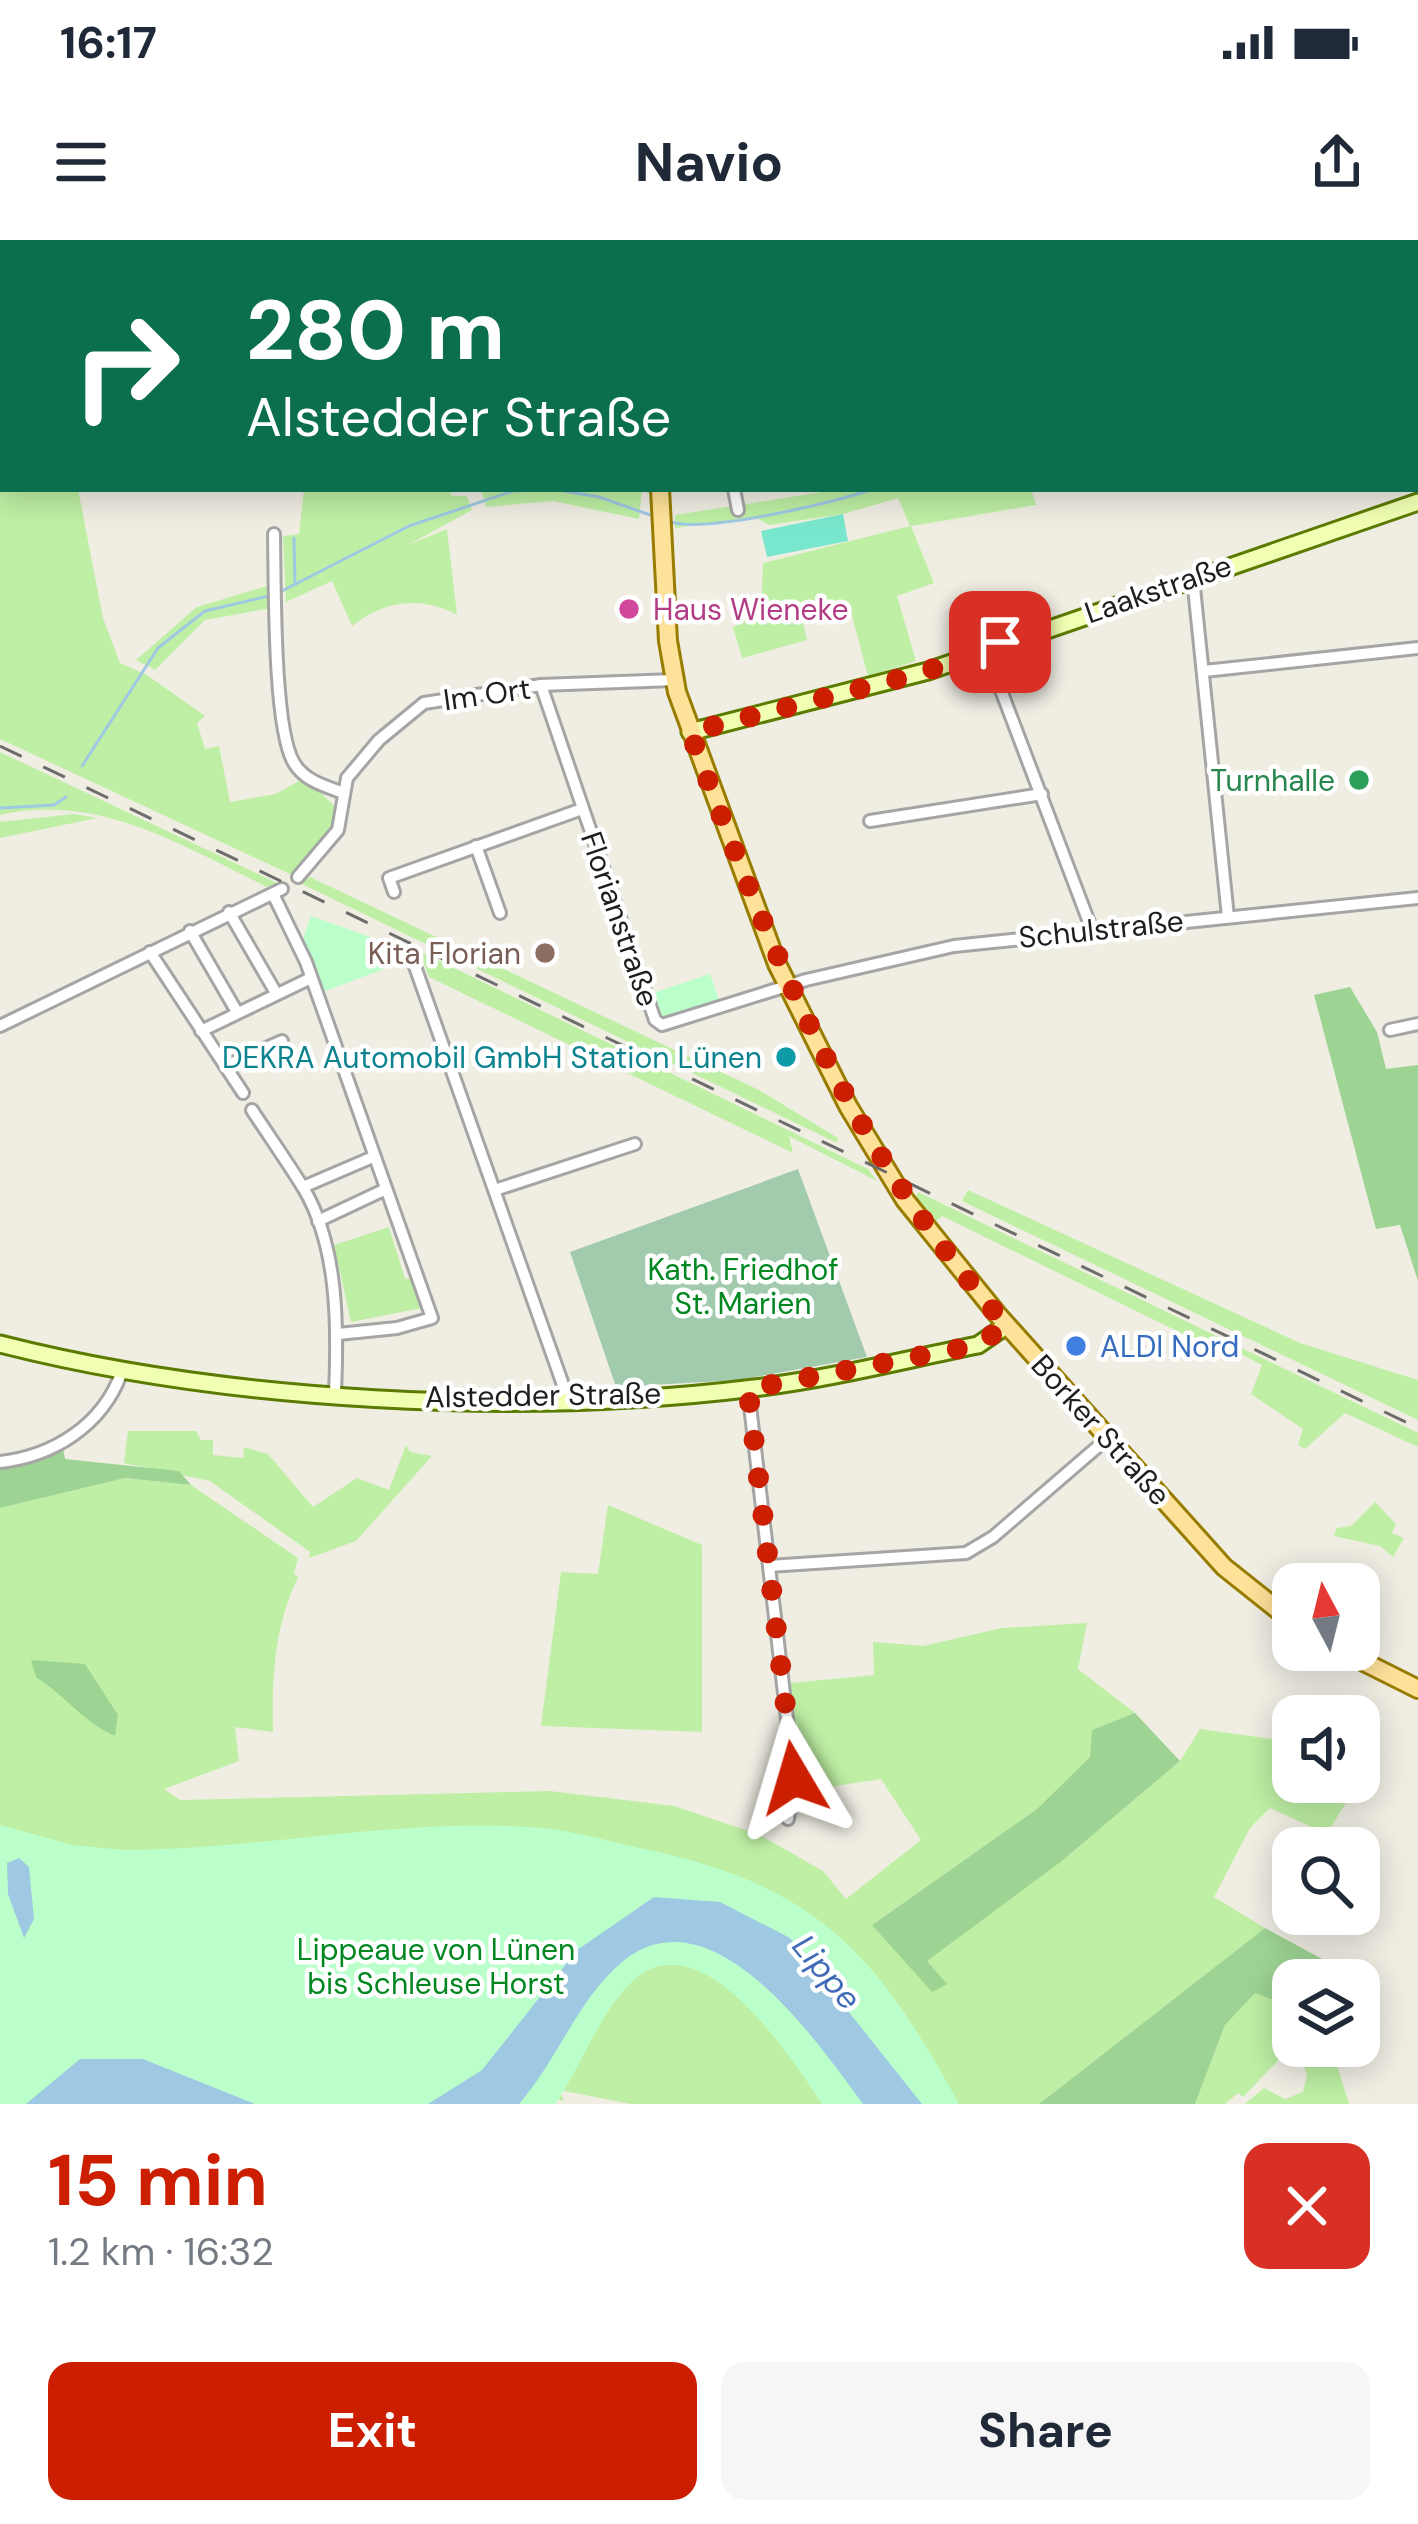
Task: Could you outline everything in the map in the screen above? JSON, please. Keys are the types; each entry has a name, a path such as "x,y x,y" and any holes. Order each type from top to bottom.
{"main road":[{"name":"Borker Straße","path":"660,492 674,680 690,732 788,987 895,1185 1006,1325 1224,1567 1272,1605"},
{"path":"1380,1670 1418,1689"}],"street":[{"path":"735,492 738,510"},
{"name":"Laakstraße","path":"690,732 922,673 1418,502"},
{"path":"274,534 279,692 291,754 302,772 341,792"},
{"path":"1193,578 1228,917"},
{"path":"985,648 1092,930"},
{"path":"1204,670 1418,648"},
{"name":"Im Ort","path":"298,877 338,830 341,792 379,740 424,703 541,686 674,680"},
{"name":"Florianstraße","path":"541,686 658,1023 788,987"},
{"path":"870,821 1042,794"},
{"path":"394,892 389,878 582,809"},
{"path":"476,846 500,913"},
{"path":"0,1026 277,892 432,1318 397,1328 338,1334"},
{"name":"Schulstraße","path":"788,987 954,946 1418,898"},
{"path":"229,912 276,993"},
{"path":"190,931 237,1012"},
{"path":"150,952 242,1093"},
{"path":"412,958 568,1400"},
{"path":"201,1031 310,978"},
{"path":"1390,1030 1418,1024"},
{"path":"228,1065 282,1041"},
{"path":"252,1110 303,1187 318,1221 335,1289 335,1392"},
{"path":"495,1190 635,1144"},
{"path":"303,1187 373,1157"},
{"path":"318,1221 386,1190"},
{"name":"Alstedder Straße","path":"0,1344 121,1373 492,1402 748,1389 978,1345 1006,1325"},
{"path":"0,1462 59,1444 80,1431 105,1406 121,1373"},
{"path":"748,1389 794,1778 788,1819"},
{"path":"769,1566 966,1552 993,1537 1109,1437"}],"green space":[{"path":"0,492 79,492 103,618 120,663 147,675 205,716 197,723 205,749 219,746 230,802 276,794 304,778 337,808 331,828 292,875 0,739"},
{"path":"304,492 467,496 472,510 408,545 447,529 457,615 430,605 403,604 376,611 352,626 332,581 286,602 283,536 299,534"},
{"path":"482,492 642,492 639,519 553,501 486,507"},
{"path":"823,492 1032,492 1036,505 911,526 934,583 897,596 916,661 868,676 850,608 803,622 807,640 742,658 733,627 761,612 763,563 910,526 898,498 843,514 769,525 755,517 675,528 675,515"},
{"path":"843,514 848,541 767,557 761,531"},
{"path":"267,586 271,608 205,620 155,670 136,660 197,607"},
{"path":"0,752 277,883 267,887 171,840 105,817 36,810 0,815"},
{"path":"74,814 97,818 0,838 0,822"},
{"path":"310,877 759,1090 838,1138 837,1143 300,883"},
{"path":"311,916 379,940 408,960 323,992 301,945"},
{"path":"419,951 868,1169 877,1181 789,1136 793,1153 429,977"},
{"path":"710,974 720,1002 662,1020 653,993"},
{"path":"1350,987 1377,1032 1386,1069 1418,1065 1418,1281 1400,1225 1376,1229 1314,995"},
{"name":"Kath. Friedhof St. Marien","path":"798,1169 867,1357 739,1380 616,1387 570,1252"},
{"path":"968,1190 1300,1343 1418,1380 1418,1420 962,1201"},
{"path":"918,1192 1418,1433 1418,1447 1345,1413 1305,1449 1298,1445 1303,1429 1251,1394 1262,1365 1226,1346 1222,1353 942,1216 936,1221 916,1198"},
{"path":"389,1227 405,1279 413,1278 422,1308 351,1322 334,1245"},
{"path":"128,1431 196,1431 201,1440 213,1440 213,1455 243,1458 244,1447 268,1454 313,1507 357,1478 389,1490 406,1445 410,1452 432,1456 356,1541 309,1558 310,1552 210,1481 124,1463"},
{"path":"63,1448 65,1459 179,1471 191,1485 125,1478 0,1508 0,1467 27,1464"},
{"path":"125,1478 191,1485 298,1558 294,1574 298,1577 276,1653 273,1732 235,1727 239,1761 164,1789 180,1800 550,1791 674,1806 760,1835 823,1871 846,1899 921,1840 881,1779 809,1790 803,1784 790,1683 874,1675 873,1642 923,1646 1002,1628 1087,1623 1078,1669 1135,1713 1093,1730 1090,1757 1037,1809 873,1924 1063,1860 1180,1761 1200,1729 1272,1739 1272,1803 1345,1803 1331,1827 1312,1827 1270,1808 1250,1828 1214,1897 1265,1928 1039,2104 922,2104 790,1938 0,2104 0,1508"},
{"path":"1375,1502 1396,1524 1392,1533 1404,1538 1393,1557 1380,1546 1334,1536 1337,1528 1351,1526"},
{"path":"608,1505 702,1545 702,1732 541,1726 561,1572 598,1574"},
{"path":"31,1660 85,1664 118,1715 115,1736 36,1677"},
{"path":"1135,1713 1180,1761 1063,1860 927,1961 947,1984 932,1992 872,1925 1037,1809 1090,1757 1092,1730"},
{"name":"Lippeaue von Lünen bis Schleuse Horst","path":"0,1825 73,1845 124,1850 438,1826 542,1828 702,1863 801,1907 844,1941 893,1997 959,2104 822,2104 789,2056 742,2002 689,1967 661,1966 635,1979 623,1992 555,2104 0,2104"},
{"path":"1265,1928 1322,1959 1272,1959 1272,1999 1255,1993 1225,2025 1195,2104 1039,2104"},
{"path":"731,1956 863,2104 631,2104 559,2090 564,2101 530,2092 623,1961"},
{"path":"1255,1992 1272,1999 1272,2067 1243,2097 1238,2093 1225,2104 1195,2104 1225,2025"},
{"path":"1304,2067 1338,2067 1349,2104 1245,2104 1264,2088 1285,2099 1303,2092"}],"water":[{"path":"19,1858 29,1867 34,1919 24,1938 8,1894 7,1863"},
{"path":"654,1897 720,1902 790,1938 922,2104 863,2104 791,2012 759,1982 726,1958 691,1944 656,1944 622,1962 606,1977 519,2104 428,2104 482,2070 577,1950"},
{"path":"80,2059 143,2059 255,2104 26,2104"}],"waterway":[{"path":"278,593 409,526 510,492"},
{"path":"570,492 656,517"},
{"path":"671,522 741,520 863,492"},
{"path":"294,538 295,584"},
{"path":"82,766 158,648 205,611 269,596"},
{"path":"0,808 54,805 66,797"}],"railway":[{"path":"0,746 1418,1428"}],"place":[{"name":"Haus Wieneke","path":"629,609"},
{"name":"Turnhalle","path":"1359,780"},
{"name":"Kita Florian","path":"545,953"},
{"name":"DEKRA Automobil GmbH Station Lünen","path":"786,1057"},
{"name":"ALDI Nord","path":"1076,1346"}],"route":[{"path":"794,1778 748,1389 978,1345 1006,1325 905,1200 829,1071 777,964 690,732 922,673 1000,642"}],"water label":[{"name":"Lippe","path":"827,1972"}]}
